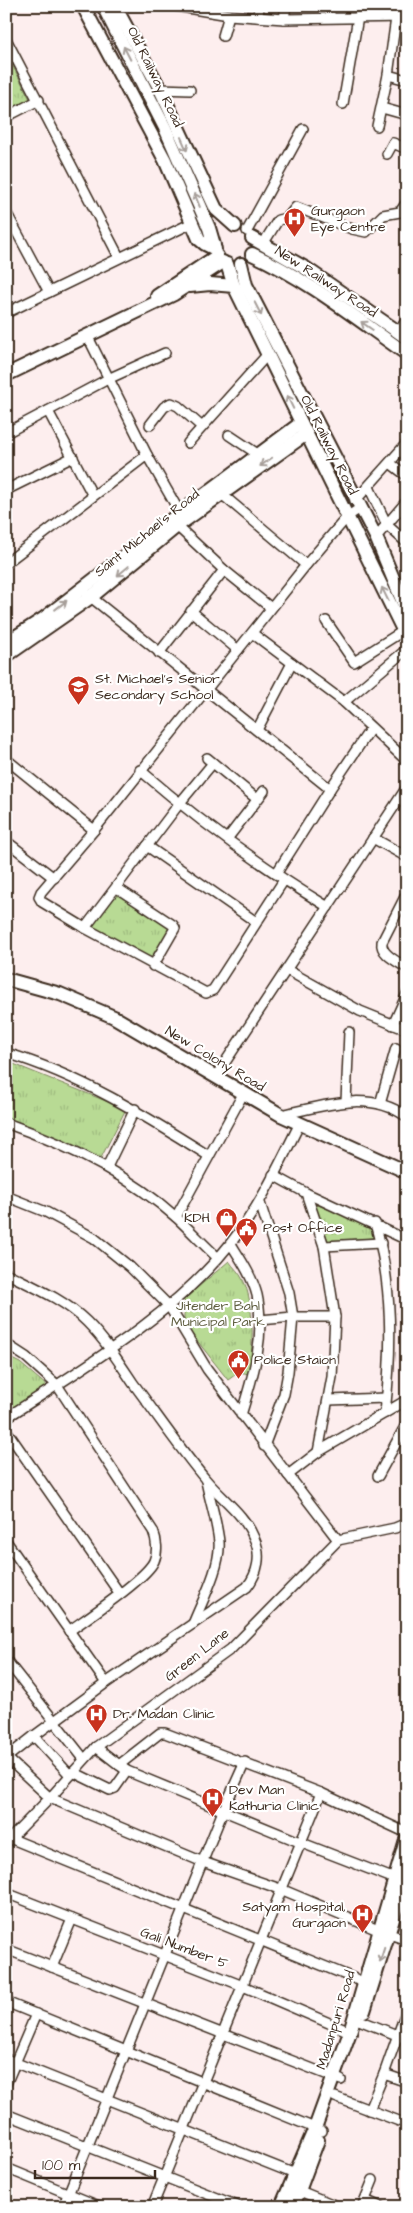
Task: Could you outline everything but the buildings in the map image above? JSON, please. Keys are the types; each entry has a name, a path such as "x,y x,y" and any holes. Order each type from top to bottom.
{"street":[{"path":"83,6 165,160 200,241 219,255 241,264 252,254 254,237 303,129"},
{"name":"Old Railway Road","path":"103,6 165,128 219,255 267,355 405,635"},
{"name":"Old Railway Road","path":"115,6 160,89 216,209 234,226"},
{"path":"175,6 228,15 284,19 407,17"},
{"path":"258,17 259,6"},
{"path":"284,19 286,6"},
{"path":"330,6 330,17"},
{"path":"222,36 228,15"},
{"path":"343,104 358,17"},
{"path":"377,126 388,75 396,18"},
{"path":"6,39 119,257"},
{"path":"388,75 407,80"},
{"path":"160,89 190,90"},
{"path":"6,117 39,100"},
{"path":"382,108 407,116"},
{"path":"387,154 393,143 407,149"},
{"path":"254,237 278,220 287,218 296,207 360,232 366,232 383,215 400,212 407,202"},
{"path":"6,212 49,292"},
{"path":"6,314 119,257 192,223"},
{"path":"219,255 215,239 223,229 234,226 254,237"},
{"name":"New Railway Road","path":"254,237 307,269 403,335"},
{"name":"New Railway Road","path":"252,254 270,262 301,282 407,354"},
{"path":"6,375 188,286 219,255"},
{"path":"135,312 181,278 219,255"},
{"name":"Old Railway Road","path":"241,264 246,285 357,505 376,537 407,612"},
{"path":"188,286 210,284 234,286"},
{"path":"403,335 407,318"},
{"path":"87,335 147,455 180,513"},
{"path":"6,433 108,379 165,353"},
{"path":"188,443 267,355"},
{"path":"150,425 164,407 171,404 178,406 202,427"},
{"path":"48,411 93,496"},
{"name":"Saint Michael's Road","path":"6,656 177,526 259,455 304,429"},
{"name":"Saint Michael's Road","path":"6,643 86,594 180,513 218,491 304,429"},
{"path":"230,435 259,455"},
{"path":"284,880 210,992 202,992 85,928 42,902 40,894 407,443"},
{"path":"6,563 147,455"},
{"path":"6,490 73,457"},
{"path":"390,463 407,476"},
{"path":"369,488 387,525 407,543"},
{"path":"218,491 306,565"},
{"path":"376,537 407,501"},
{"path":"177,526 224,570 271,608"},
{"path":"158,653 224,570"},
{"path":"86,594 330,789"},
{"path":"191,611 238,650"},
{"path":"326,622 354,662 405,635"},
{"path":"252,634 344,702 407,761"},
{"path":"344,702 407,649"},
{"path":"257,730 292,663"},
{"path":"276,874 371,728"},
{"path":"6,759 94,830"},
{"path":"85,928 117,888 210,760 257,800"},
{"path":"140,770 179,804 226,839 284,880 328,907"},
{"path":"216,1076 407,787"},
{"path":"226,839 264,791"},
{"path":"373,838 407,857"},
{"path":"6,841 54,878"},
{"path":"147,846 256,922"},
{"path":"117,888 175,928 153,966"},
{"path":"407,892 381,946 384,951 407,968"},
{"path":"287,970 360,1011 407,1030"},
{"name":"New Colony Road","path":"6,979 60,994 114,1017 281,1115 407,1172"},
{"path":"393,1025 407,994"},
{"path":"346,1102 349,1032"},
{"path":"380,1104 396,1048"},
{"path":"6,1053 32,1060 85,1083 134,1109 209,1156"},
{"path":"176,1217 243,1094"},
{"path":"281,1115 346,1102 364,1101 380,1104 407,1117"},
{"path":"107,1167 134,1109"},
{"path":"6,1123 52,1140 107,1167 176,1217 218,1258"},
{"path":"6,1418 57,1385 169,1306 218,1258 231,1244 260,1203 300,1123"},
{"path":"274,1175 306,1194 407,1240"},
{"path":"306,1194 324,1246 335,1317 332,1378 318,1452"},
{"path":"6,1196 46,1212 94,1238 130,1267 169,1306 207,1369 264,1446 338,1540 395,1528 407,1523"},
{"path":"260,1203 289,1293 293,1317 284,1394 264,1446"},
{"path":"375,1224 381,1244 391,1317 390,1367 385,1413"},
{"path":"231,1244 246,1268 256,1294 260,1320 257,1359 242,1415"},
{"path":"324,1246 381,1244"},
{"path":"6,1273 69,1307 87,1322 206,1481 245,1521 255,1538 259,1555 258,1566 253,1580 247,1587 106,1683 7,1756 50,1798 203,1862 282,1890 407,1940"},
{"path":"260,1320 293,1317 335,1317"},
{"path":"6,1344 26,1357 57,1385 154,1531 157,1541 154,1562 120,1594 69,1631"},
{"path":"329,1400 386,1398"},
{"path":"288,1475 318,1452 407,1400"},
{"path":"378,1476 407,1423"},
{"path":"6,1430 120,1594"},
{"path":"193,1624 215,1567 219,1543 206,1481"},
{"name":"Green Lane","path":"9,1841 96,1747 231,1648 338,1540"},
{"path":"6,1541 106,1683"},
{"path":"8,1665 84,1759"},
{"path":"34,1736 72,1774 110,1790 115,1788 123,1768 163,1733 245,1762 321,1793 407,1833"},
{"path":"96,1747 123,1768 222,1811 302,1843 401,1877"},
{"path":"63,2207 166,1956 222,1811 245,1762"},
{"path":"152,2207 321,1793"},
{"name":"Madanpuri Road","path":"281,2207 295,2189 337,2079 401,1877 407,1837"},
{"path":"9,1841 184,1908 363,1982"},
{"name":"Gali Number 5","path":"6,1893 243,1986 350,2032"},
{"path":"52,1967 72,1919"},
{"name":"Madanpuri Road","path":"293,2207 295,2174 335,2097 337,2079 350,2032 357,2020 363,1982 384,1932"},
{"path":"6,1948 337,2079"},
{"path":"6,2002 319,2129"},
{"path":"369,2110 402,2037 407,2009"},
{"path":"6,2084 36,2014"},
{"path":"357,2020 402,2037"},
{"path":"6,2059 295,2174"},
{"path":"384,2074 407,2082"},
{"path":"335,2097 406,2121"},
{"path":"6,2114 240,2207"},
{"path":"6,2168 101,2207"},
{"path":"373,2180 364,2203 381,2207"},
{"path":"295,2189 339,2207"}],"green space":[{"path":"6,53 30,99 6,111"},
{"path":"116,893 172,930 149,959 90,925"},
{"path":"6,1061 126,1109 101,1158 6,1118"},
{"path":"313,1203 373,1227 375,1238 328,1241"},
{"name":"Jitender Bahl Municipal Park","path":"229,1261 242,1277 247,1290 250,1301 252,1339 249,1374 239,1372 228,1380 184,1324 184,1299"},
{"path":"6,1356 20,1363 47,1386 6,1411"}],"place":[{"name":"Gurgaon Eye Centre","path":"295,238"},
{"name":"St. Michael's Senior Secondary School","path":"79,706"},
{"name":"KDH","path":"226,1237"},
{"name":"Post Office","path":"247,1247"},
{"name":"Police Staion","path":"238,1379"},
{"name":"Dr. Madan Clinic","path":"97,1733"},
{"name":"Dev Man Kathuria Clinic","path":"213,1817"},
{"name":"Satyam Hospital, Gurgaon","path":"362,1934"}]}
